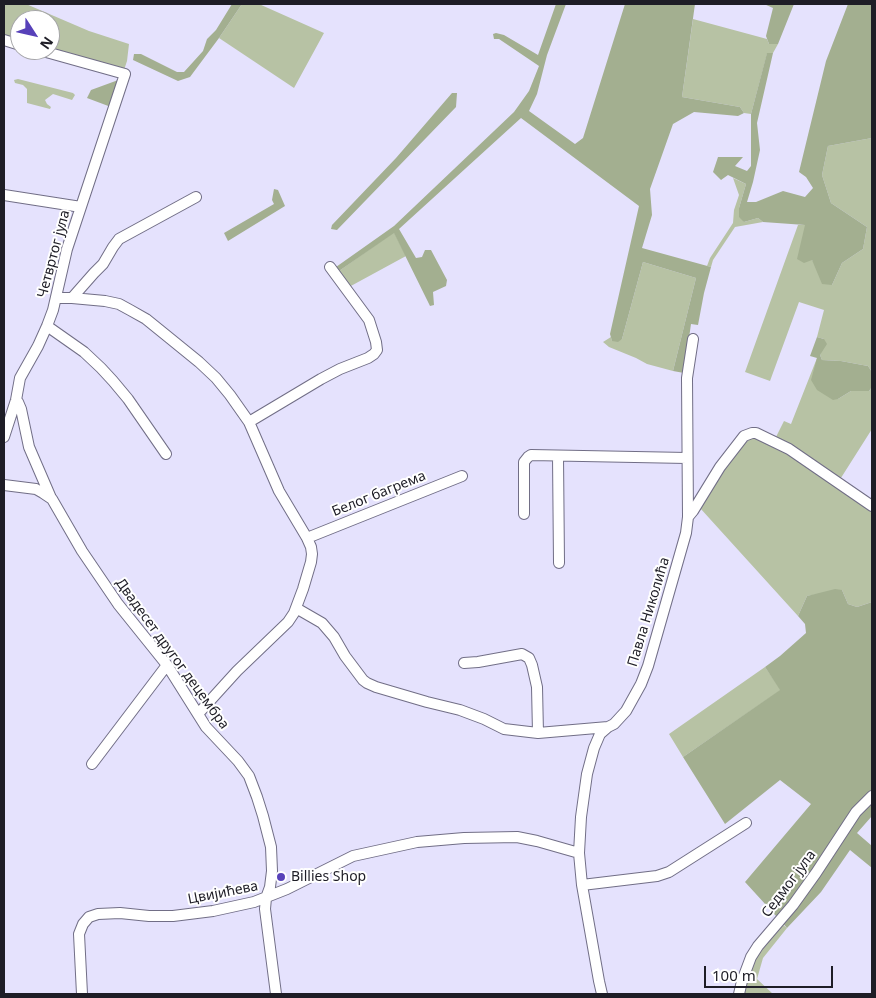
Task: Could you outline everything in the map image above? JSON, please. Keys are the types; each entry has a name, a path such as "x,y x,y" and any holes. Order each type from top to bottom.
{"street":[{"name":"Четвртог јула","path":"4,437 16,400 20,378 47,326 56,298 67,248 125,74 60,56"},
{"path":"4,196 80,207"},
{"path":"72,298 103,264 119,239 196,197"},
{"path":"249,422 321,379 368,358 377,350 369,320 330,267"},
{"path":"56,298 105,301 118,304 146,320 216,378 249,422 279,491 311,547 312,554 303,589 294,613 288,622 237,671 198,714"},
{"path":"47,326 84,352 101,368 128,399 166,454"},
{"name":"Павла Николића","path":"602,994 598,981 582,885 579,853 581,817 589,765 594,748 600,734 614,724 626,710 641,684 648,666 686,533 688,517 687,378 693,339"},
{"name":"Двадесет другог децембра","path":"16,400 21,408 29,447 52,499 82,551 118,604 167,665 206,728 238,761 249,776 271,847 272,872 265,909 276,994"},
{"name":"Павла Николића","path":"688,517 720,468 744,436 752,433 756,433 789,449 872,506"},
{"path":"524,514 524,462 531,455 687,458"},
{"path":"558,456 560,563"},
{"name":"Белог багрема","path":"307,538 462,476"},
{"path":"4,485 36,489 52,499"},
{"path":"296,608 322,623 329,630 363,680 371,685 460,710 504,729 538,733 608,727"},
{"path":"464,663 522,654 529,658 537,687 538,733"},
{"path":"92,764 167,665"},
{"name":"Седмог јула","path":"739,994 751,956 805,889 856,812 872,796"},
{"path":"582,885 657,876 669,872 746,823"},
{"name":"Цвијићева","path":"82,994 79,934 83,924 89,917 98,914 120,913 173,916 213,911 254,902 287,889 353,856 418,842 464,838 517,838 537,841 579,853"}],"green space":[{"path":"4,4 26,4 40,10 10,10 10,39 4,37"},
{"path":"232,4 242,4 190,77 178,81 133,60 134,54 141,54 177,72 184,72 203,51 207,39 216,30"},
{"path":"242,4 259,4 324,33 294,88 219,38"},
{"path":"556,4 566,4 547,55 537,94 529,111 575,144 583,138 625,4 695,4 682,97 740,107 744,113 738,116 694,112 673,124 650,189 652,215 642,248 711,267 698,325 691,324 684,373 673,371 696,278 643,262 622,339 618,342 612,341 610,334 639,206 521,118 399,229 416,258 422,257 425,250 431,250 447,280 446,286 433,292 434,305 430,306 394,233 339,271 336,267 394,226 514,112 529,91 539,66 499,39 494,39 493,34 504,35 538,55"},
{"path":"764,4 794,4 778,44 769,44 766,36 773,8"},
{"path":"848,4 872,4 872,138 828,146 822,175 831,203 867,227 863,249 842,263 832,285 822,284 812,260 804,263 797,259 805,225 763,222 758,218 744,222 739,217 739,208 746,184 728,175 721,180 713,172 718,157 743,157 735,166 747,171 751,166 751,114 767,53 773,53 757,123 760,150 747,202 756,202 783,191 805,197 813,188 806,177 799,172 826,61"},
{"path":"60,19 89,31 129,44 124,70 60,53"},
{"path":"693,19 767,39 769,44 778,44 773,53 767,54 751,114 744,113 740,107 682,97"},
{"path":"18,79 75,95 72,100 53,94 45,100 51,107 50,109 27,103 27,89 23,85 15,83 14,80"},
{"path":"121,79 111,107 87,98 91,90"},
{"path":"452,93 457,93 456,107 337,230 331,229 332,225 396,158"},
{"path":"872,138 872,372 868,366 822,360 820,355 824,339 817,337 824,310 799,302 770,381 745,372 798,225 805,225 812,260 832,285 842,263 863,249 867,227 831,203 822,175 828,146"},
{"path":"733,178 746,184 739,208 744,222 758,218 763,222 735,227 713,260 711,267 707,266 710,258 733,223 734,210 739,195"},
{"path":"274,189 278,190 285,206 228,241 224,233 274,204 272,200"},
{"path":"394,232 406,256 349,287 339,271"},
{"path":"643,262 696,278 673,371 647,364 609,347 603,342 611,337 612,341 622,339"},
{"path":"817,337 824,339 827,344 820,355 822,360 868,366 872,372 872,387 869,391 851,391 833,400 817,390 811,380 817,358 810,356"},
{"path":"817,358 838,399 851,391 869,391 872,387 872,429 839,481 855,500 872,511 872,602 857,607 848,604 842,590 807,596 798,616 700,508 736,451 751,438 757,436 773,443 784,421 791,424"},
{"path":"835,589 842,590 848,604 857,607 872,602 872,816 857,833 872,846 872,868 850,850 821,892 787,928 745,882 811,804 780,780 725,824 683,757 780,690 765,667 806,633 805,624 798,616 807,596"},
{"path":"765,667 781,690 683,757 669,734"},
{"path":"782,924 787,928 763,958 757,979 773,994 743,994 756,958"}],"place":[{"name":"Billies Shop","path":"281,877"}]}
